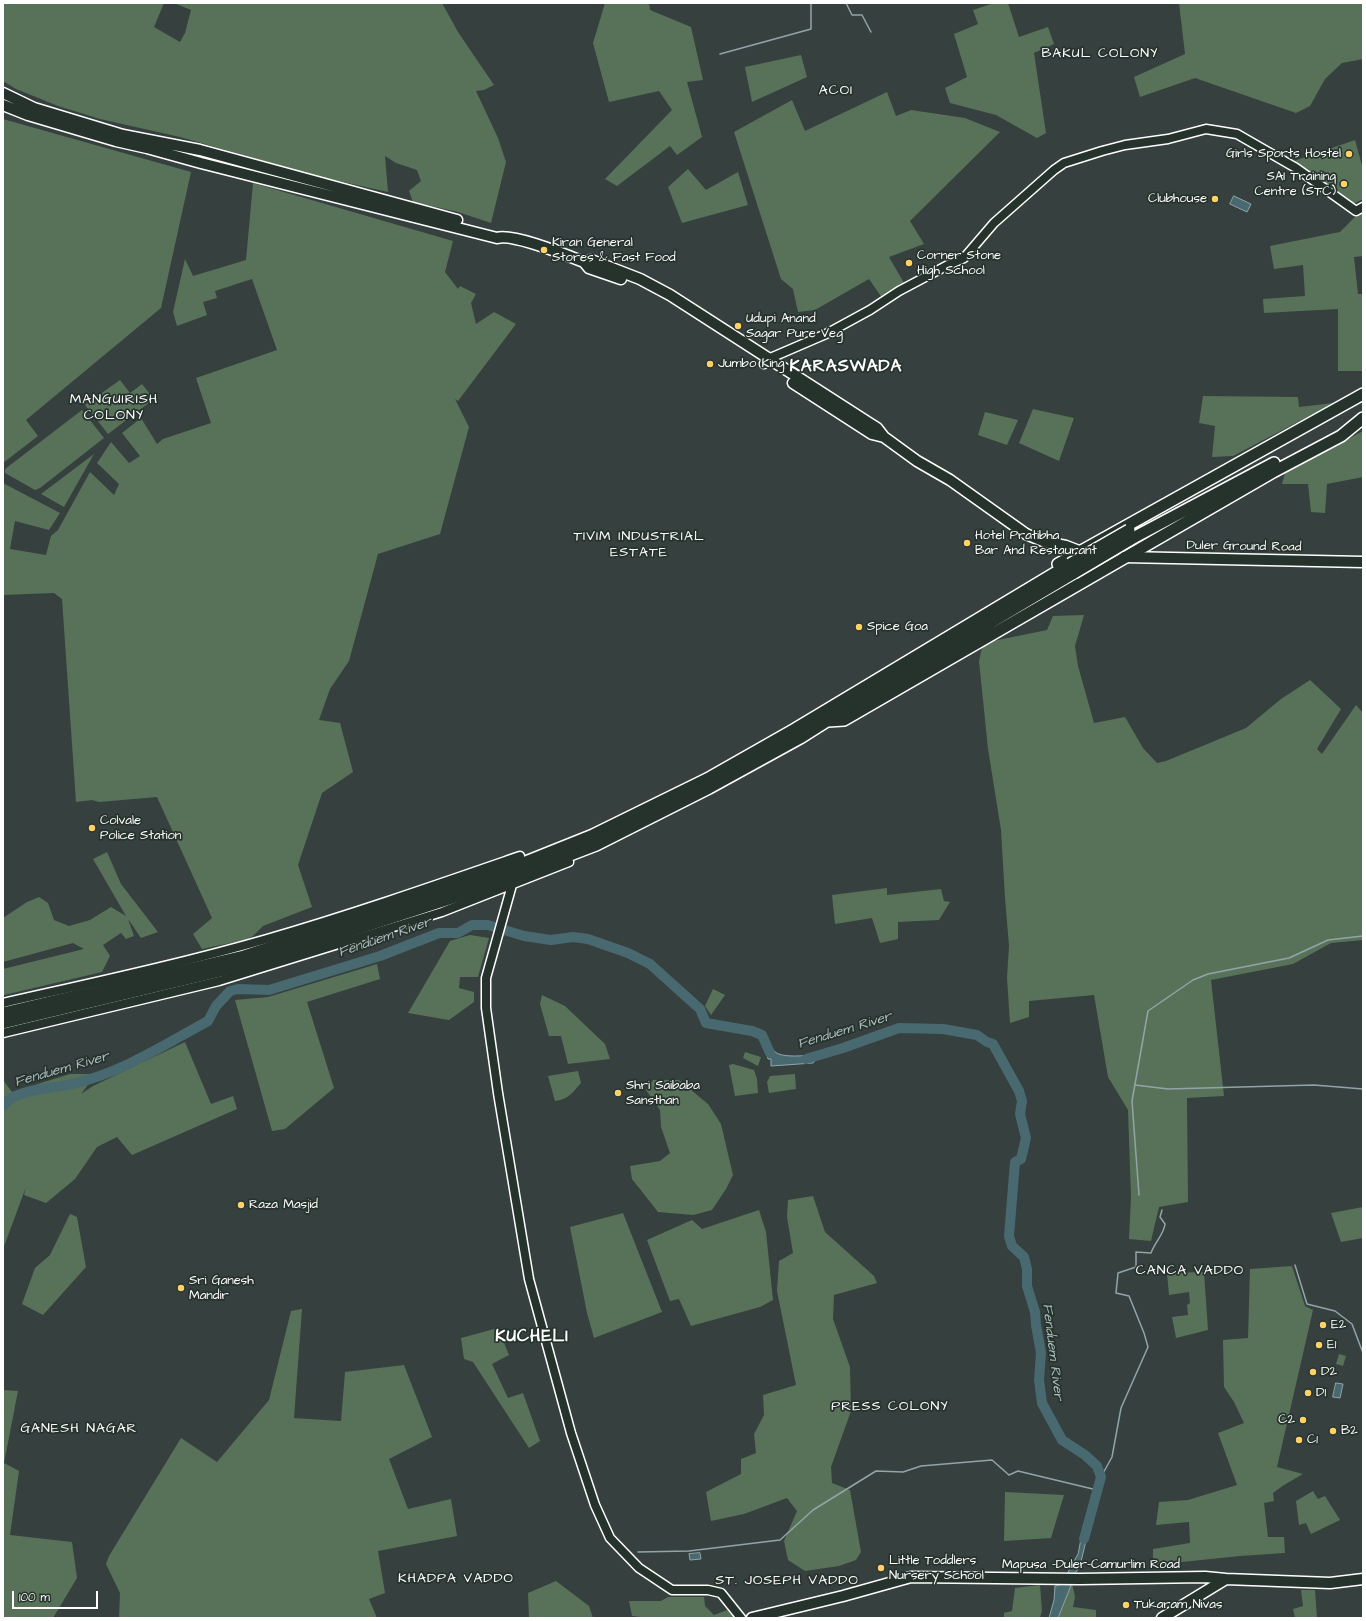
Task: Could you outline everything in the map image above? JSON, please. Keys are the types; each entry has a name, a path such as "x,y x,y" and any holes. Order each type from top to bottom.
{"highway":[{"path":"3,1013 23,1013 246,964 568,859 709,788 800,738 820,719 833,698 1079,551 1363,394"},
{"path":"3,1023 23,1013 244,956 593,835 706,779 820,719 1072,568 1363,402"},
{"path":"1131,534 1363,417"},
{"path":"820,719 844,720 1273,472 1341,436 1363,417"},
{"path":"1110,534 1124,558"},
{"path":"1079,551 1092,576"}],"main road":[{"path":"3,93 34,108 123,135 209,153 484,227 498,231 502,236"},
{"path":"3,105 28,115 116,142 497,238 502,236 538,246 584,262 591,260 640,279 670,296 766,362 876,428 884,437 917,461 950,480 1026,534 1045,542 1066,546 1079,551"},
{"path":"192,160 195,150"},
{"path":"207,164 209,153"},
{"name":"Duler Ground Road","path":"1124,558 1363,562"},
{"name":"Mapusa -Duler-Camurlim Road","path":"752,1618 843,1596 911,1577 962,1579 1205,1577 1330,1583 1363,1579"},
{"path":"1162,1618 1226,1579"}],"street":[{"path":"766,362 826,334 870,310 899,291 964,258 994,223 1064,163 1125,145 1168,139 1206,129 1237,134 1296,168 1356,211 1363,207"},
{"path":"1341,436 1363,424"},
{"path":"3,1033 219,981 442,912 512,885 568,859"},
{"path":"3,1004 184,961 267,939 522,860"},
{"path":"512,885 499,925 486,978 486,1008 528,1279 571,1433 595,1506 610,1538 639,1568 672,1590 708,1590 721,1593 740,1618"}],"green space":[{"path":"3,3 164,3 154,27 180,42 185,33 191,10 174,3 442,3 458,32 494,85 484,90 476,91 498,138 506,162 491,223 458,212 413,202 409,191 421,181 417,170 396,163 385,156 388,192 316,176 180,137 100,119 58,106 16,89 3,81"},
{"path":"605,3 649,3 650,10 691,27 703,80 687,82 702,137 677,155 670,146 617,186 605,179 672,110 659,91 609,102 593,43"},
{"path":"994,3 1008,3 1019,37 1048,27 1054,44 1034,53 1046,133 1037,138 996,115 950,103 945,88 967,77 954,34 978,24 973,10"},
{"path":"1179,3 1363,3 1363,59 1342,63 1325,79 1310,106 1296,113 1195,78 1140,97 1134,77 1185,54"},
{"path":"801,55 807,77 752,102 745,67"},
{"path":"887,92 896,116 911,110 965,118 1000,132 910,221 924,244 889,257 904,283 882,298 869,279 815,310 798,312 793,289 781,279 734,132 792,100 805,131"},
{"path":"3,119 191,172 161,308 26,420 38,436 3,463"},
{"name":"SAI Training Centre (STC)","path":"1355,140 1363,169 1363,199 1353,204 1294,161"},
{"path":"688,169 706,190 738,172 748,205 682,223 668,187"},
{"path":"253,183 453,241 445,272 458,289 460,286 476,294 471,303 476,324 494,312 516,324 458,401 455,399 469,427 440,534 378,554 349,661 330,689 319,720 340,723 353,772 322,793 298,865 312,907 263,926 253,936 245,940 202,949 193,934 212,918 157,797 99,802 92,800 76,802 62,599 54,593 3,595 3,483 60,513 49,530 15,521 10,549 46,555 51,536 58,530 90,472 114,495 119,484 97,463 111,442 129,463 140,456 122,433 141,418 157,444 163,439 211,423 196,378 277,350 252,279 215,291 217,298 203,302 207,315 177,326 173,312 185,259 193,276 246,260"},
{"path":"1363,212 1363,256 1354,257 1358,294 1363,294 1363,371 1338,371 1338,309 1264,313 1263,299 1305,296 1303,265 1274,269 1270,246 1340,232 1357,215"},
{"path":"120,380 130,393 142,384 154,399 108,434 85,405"},
{"path":"1203,396 1298,397 1299,407 1334,403 1233,456 1212,457 1215,426 1199,423"},
{"path":"1033,409 1074,418 1059,461 1019,443"},
{"path":"82,410 104,438 40,488 35,490 5,473 5,469"},
{"path":"985,412 1018,420 1007,445 978,435"},
{"path":"1363,431 1363,477 1327,484 1325,513 1311,512 1308,484 1282,484 1285,473"},
{"path":"94,454 64,507 41,494"},
{"path":"1084,615 1075,646 1078,666 1094,723 1125,717 1143,748 1157,763 1166,761 1246,728 1281,699 1310,680 1341,709 1317,749 1322,754 1356,705 1363,713 1363,940 1331,943 1293,964 1211,980 1224,1096 1187,1098 1188,1202 1159,1207 1151,1241 1129,1239 1131,1197 1128,1110 1108,1077 1094,995 1029,1001 1029,1017 1010,1023 1007,978 1009,946 1001,830 988,749 979,661 983,643 1047,630 1053,616"},
{"path":"107,852 121,884 158,932 141,938 128,919 134,936 126,939 121,933 103,945 110,956 102,972 4,995 3,969 84,949 73,943 3,962 3,918 27,902 39,897 48,903 54,920 69,926 90,920 111,907 126,916 93,859"},
{"path":"887,888 887,895 941,889 944,901 950,902 939,920 898,922 898,939 880,943 872,918 835,924 832,895"},
{"path":"470,935 489,938 478,977 460,977 459,988 474,992 474,1002 449,1020 408,1013 450,941"},
{"path":"377,964 380,979 307,1002 334,1088 285,1129 272,1131 235,1000 268,997"},
{"path":"713,989 725,995 711,1015 705,1006"},
{"path":"542,995 565,1006 605,1044 610,1059 568,1064 561,1036 549,1036 540,1004"},
{"path":"185,1042 211,1104 233,1096 237,1109 132,1155 117,1137 97,1147 75,1179 46,1203 24,1195 26,1187 3,1249 3,1080 12,1092 70,1074 96,1074 81,1094 93,1086"},
{"path":"745,1052 761,1057 758,1066 743,1058"},
{"path":"733,1064 754,1070 757,1079 758,1093 735,1096 729,1065"},
{"path":"578,1071 581,1083 567,1097 555,1101 548,1076"},
{"path":"795,1074 796,1089 769,1093 767,1082 770,1076"},
{"path":"653,1080 679,1080 708,1104 721,1124 733,1175 726,1189 712,1210 693,1215 658,1212 632,1179 630,1166 660,1161 670,1153 661,1127 660,1110 646,1090"},
{"path":"813,1196 825,1232 874,1276 877,1283 834,1295 833,1319 850,1367 851,1411 831,1467 832,1483 850,1490 861,1552 856,1560 839,1566 805,1571 788,1560 784,1541 797,1511 787,1498 744,1514 711,1521 706,1492 741,1474 741,1459 756,1453 754,1434 764,1415 763,1395 796,1385 777,1291 779,1261 793,1253 787,1217 788,1200"},
{"path":"1363,1207 1363,1238 1341,1242 1331,1213"},
{"path":"759,1210 766,1232 773,1300 760,1307 691,1326 679,1299 670,1301 647,1240 692,1220 702,1229"},
{"path":"623,1213 662,1312 594,1338 587,1313 570,1227"},
{"path":"70,1214 77,1217 86,1267 43,1315 22,1304 35,1268 50,1255"},
{"path":"1292,1266 1305,1306 1313,1310 1277,1467 1303,1474 1273,1493 1274,1501 1264,1503 1268,1537 1284,1537 1285,1553 1153,1565 1153,1549 1190,1543 1189,1522 1156,1525 1159,1502 1188,1500 1237,1485 1218,1433 1244,1423 1234,1402 1224,1387 1223,1340 1248,1338 1250,1269"},
{"path":"1204,1272 1208,1330 1176,1338 1172,1317 1188,1315 1187,1305 1190,1303 1189,1292 1169,1295 1167,1273"},
{"path":"302,1309 294,1418 341,1421 345,1372 404,1365 432,1437 389,1459 408,1509 451,1499 457,1536 378,1551 385,1593 369,1599 377,1618 119,1618 120,1593 106,1564 109,1556 181,1438 217,1462 269,1400 291,1311"},
{"path":"498,1328 509,1355 492,1364 508,1398 523,1393 540,1441 529,1448 473,1362 464,1359 461,1338"},
{"path":"1339,1354 1346,1356 1343,1366 1336,1364"},
{"path":"3,1390 18,1391 4,1463 19,1471 10,1535 72,1542 77,1578 53,1618 3,1618"},
{"path":"1313,1491 1318,1499 1325,1496 1340,1520 1311,1534 1306,1523 1299,1525 1296,1501"},
{"path":"1005,1492 1064,1495 1051,1538 1004,1541"},
{"path":"556,1581 589,1606 593,1618 529,1618 528,1593"},
{"path":"1072,1583 1075,1597 1073,1607 1096,1610 1096,1618 1058,1618"},
{"path":"1040,1585 1042,1611 1040,1618 1004,1618 1004,1613 1012,1611 1015,1588"},
{"path":"1301,1590 1315,1590 1317,1618 1295,1618 1293,1609 1303,1606"},
{"path":"668,1597 704,1597 705,1606 714,1615 727,1610 734,1618 649,1618 632,1616 629,1601 661,1601"}],"water":[{"path":"1234,196 1251,204 1247,212 1230,204"},
{"path":"765,1035 774,1051 777,1053 788,1056 817,1055 819,1057 813,1063 771,1066 771,1059 768,1059 765,1048"},
{"path":"1336,1383 1343,1384 1340,1398 1333,1397"},
{"path":"1084,1525 1089,1528 1080,1566 1074,1575 1058,1618 1049,1618 1054,1600 1055,1586 1066,1583 1067,1574 1078,1554"},
{"path":"700,1553 701,1559 690,1560 689,1554"}],"waterway":[{"path":"720,54 811,29 811,3"},
{"path":"846,3 852,15 862,15 871,32"},
{"name":"Fenduem River","path":"3,1106 9,1100 25,1092 72,1084 90,1079 125,1066 159,1049 208,1021 216,1006 230,991 238,989 269,990 380,956 439,933 458,933 472,925 488,925 524,936 551,940 573,937 588,939 628,953 650,964 700,1009 706,1023 752,1031 762,1035 770,1053"},
{"path":"1139,1195 1132,1101 1148,1011 1193,980 1208,974 1289,958 1328,940 1363,936"},
{"name":"Fenduem River","path":"806,1059 843,1048 899,1028 943,1029 977,1035 993,1044 1019,1091 1022,1101 1020,1114 1026,1138 1021,1159 1015,1162 1009,1236 1012,1246 1024,1257 1027,1269 1027,1286 1035,1312 1041,1353 1039,1380 1042,1403 1062,1440 1085,1455 1097,1466 1101,1477 1084,1539"},
{"path":"1135,1085 1168,1089 1314,1085 1363,1089"},
{"path":"1101,1477 1112,1457 1121,1408 1148,1347 1129,1296 1116,1293 1118,1273 1136,1267 1136,1252 1151,1253 1164,1228 1165,1224 1160,1217 1162,1210"},
{"path":"1295,1265 1307,1304 1335,1311 1352,1324 1363,1353"},
{"path":"638,1552 689,1551 780,1540 813,1510 876,1471 903,1472 921,1466 992,1460 1009,1475 1018,1471 1097,1490"}],"place":[{"name":"Girls Sports Hostel","path":"1349,154"},
{"name":"SAI Training Centre (STC)","path":"1344,184"},
{"name":"Clubhouse","path":"1215,199"},
{"name":"Kiran General Stores & Fast Food","path":"544,250"},
{"name":"Corner Stone High School","path":"909,263"},
{"name":"Udupi Anand Sagar Pure Veg","path":"738,326"},
{"name":"Jumbo King","path":"710,364"},
{"name":"Hotel Pratibha Bar And Restaurant","path":"967,543"},
{"name":"Spice Goa","path":"859,627"},
{"name":"Colvale Police Station","path":"92,828"},
{"name":"Shri Saibaba Sansthan","path":"618,1093"},
{"name":"Raza Masjid","path":"241,1205"},
{"name":"Sri Ganesh Mandir","path":"181,1288"},
{"name":"E2","path":"1323,1325"},
{"name":"E1","path":"1319,1345"},
{"name":"D2","path":"1313,1372"},
{"name":"D1","path":"1308,1393"},
{"name":"C2","path":"1303,1420"},
{"name":"B2","path":"1333,1431"},
{"name":"C1","path":"1299,1440"},
{"name":"Little Toddlers Nursery School","path":"881,1568"},
{"name":"Tukaram Nivas","path":"1126,1605"}],"district":[{"name":"BAKUL COLONY","path":"1100,54"},
{"name":"ACOI","path":"836,91"},
{"name":"KARASWADA","path":"846,367"},
{"name":"MANGUIRISH COLONY","path":"114,408"},
{"name":"TIVIM INDUSTRIAL ESTATE","path":"639,546"},
{"name":"CANCA VADDO","path":"1190,1271"},
{"name":"KUCHELI","path":"532,1337"},
{"name":"PRESS COLONY","path":"890,1407"},
{"name":"GANESH NAGAR","path":"79,1429"},
{"name":"KHADPA VADDO","path":"456,1579"},
{"name":"ST. JOSEPH VADDO","path":"787,1581"}]}
